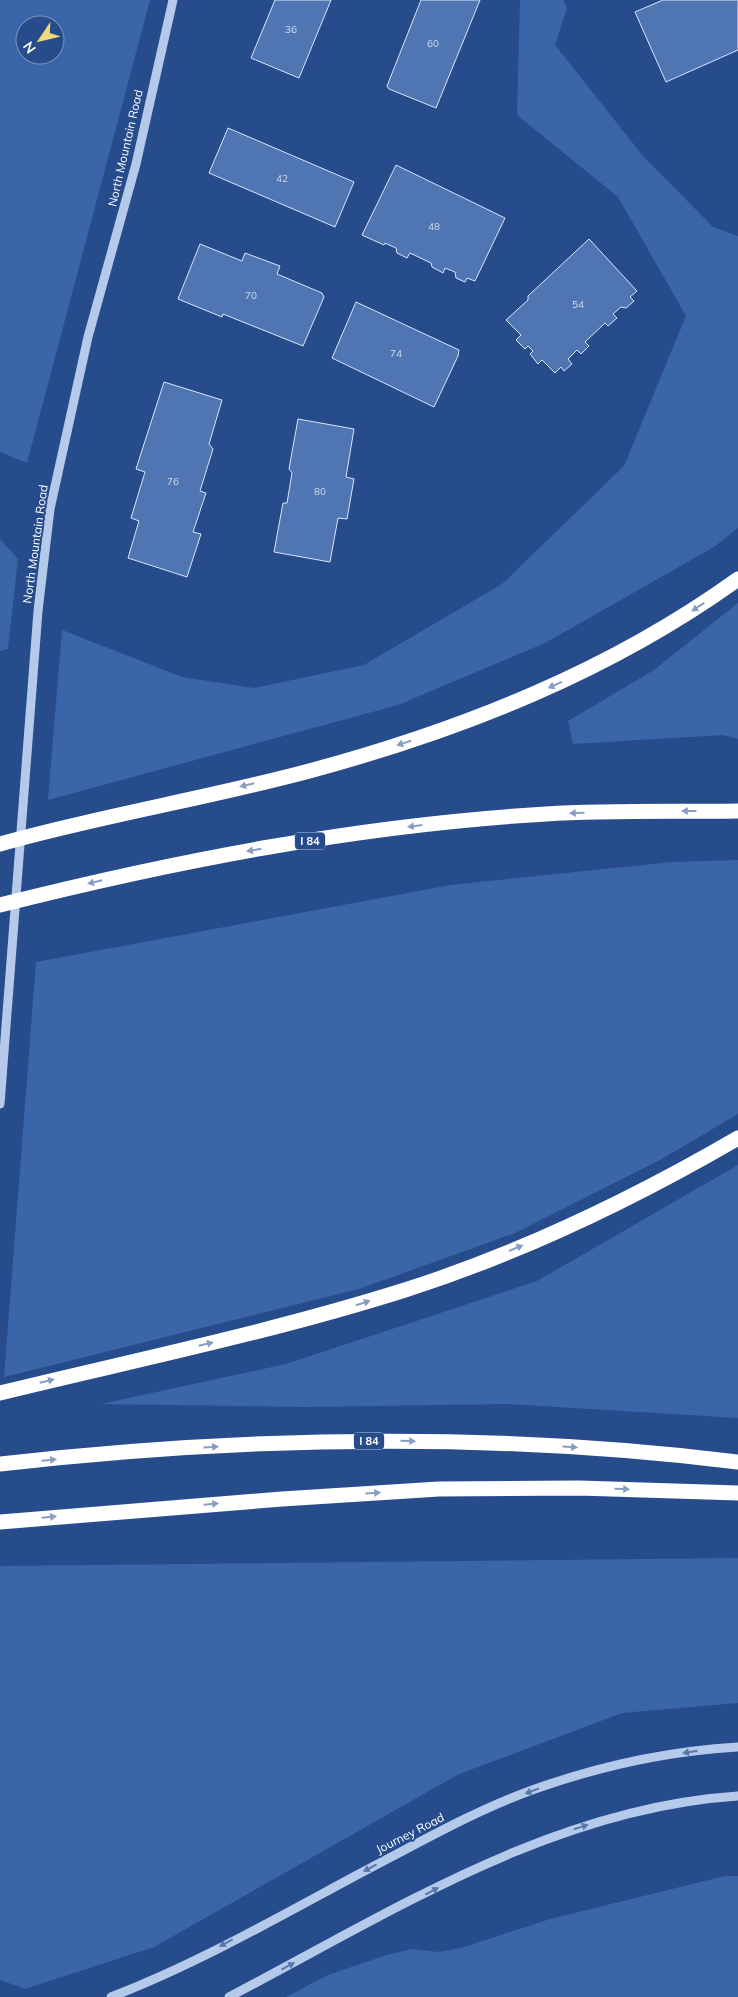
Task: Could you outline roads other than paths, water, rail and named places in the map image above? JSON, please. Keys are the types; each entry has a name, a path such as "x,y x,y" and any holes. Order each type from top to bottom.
{"highway":[{"path":"0,844 311,770 445,729 525,698 600,664 665,628 738,579"},
{"name":"I 84","path":"0,905 202,860 376,831 547,814 738,811"},
{"path":"0,1393 268,1329 340,1310 423,1284 489,1259 579,1220 669,1176 738,1138"},
{"name":"I 84","path":"0,1464 162,1450 280,1443 396,1441 493,1442 593,1448 738,1462"},
{"path":"0,1522 282,1499 439,1489 579,1488 738,1493"}],"street":[{"name":"North Mountain Road","path":"0,1104 38,611 50,509 88,337 136,164 173,0"},
{"name":"Journey Road","path":"112,1997 182,1966 424,1840 535,1789 655,1757 738,1746"},
{"path":"229,1997 446,1884 552,1836 606,1819 665,1806 738,1796"}]}
